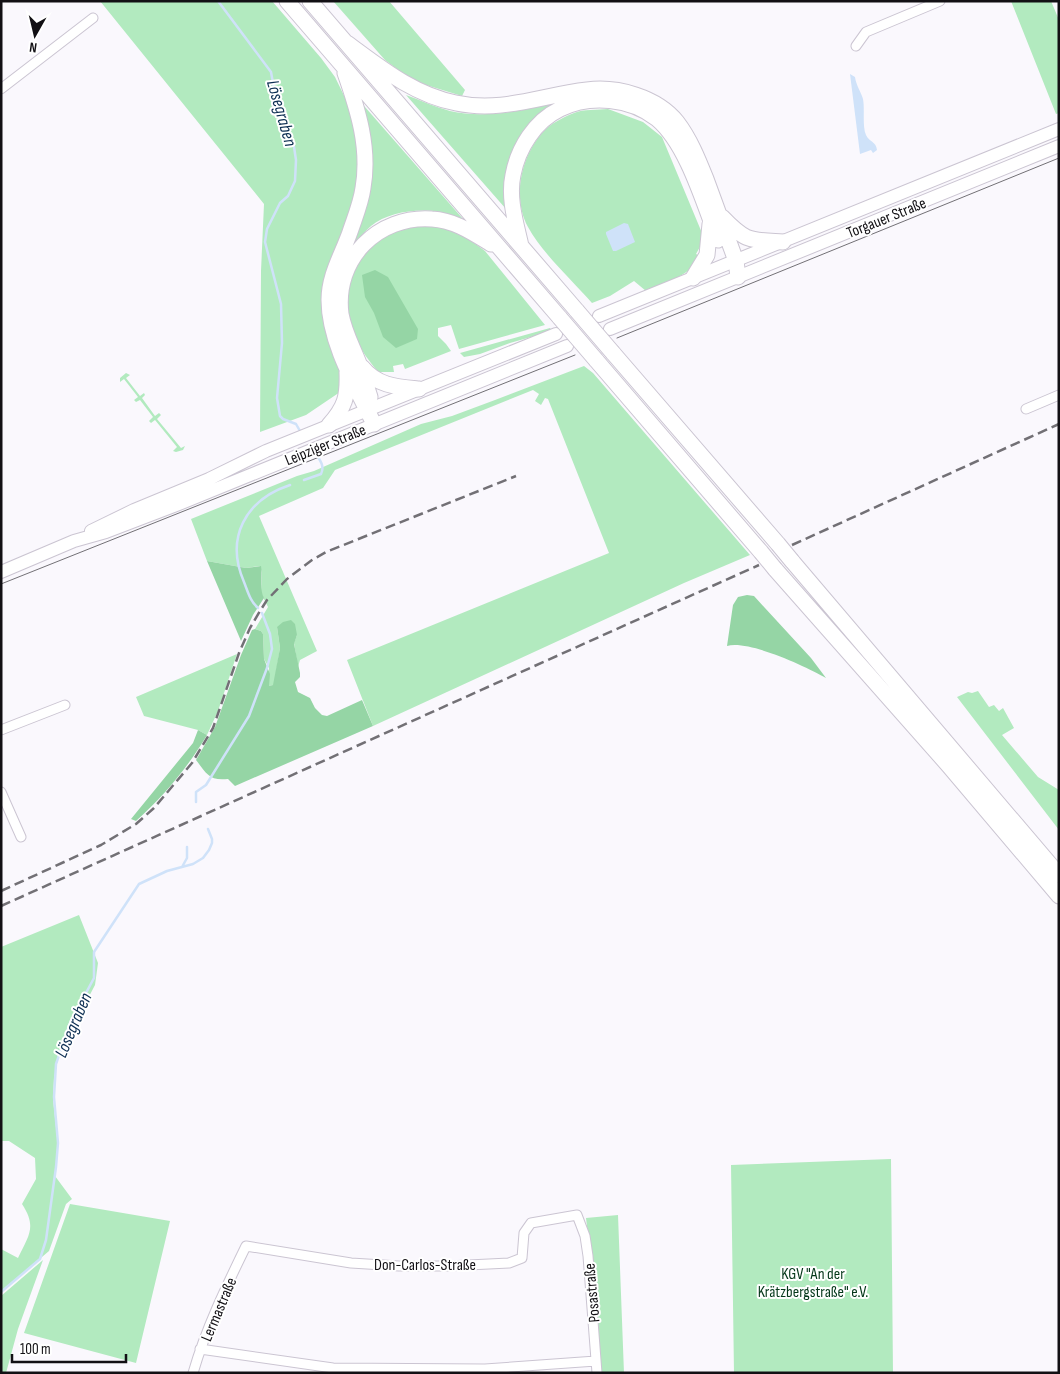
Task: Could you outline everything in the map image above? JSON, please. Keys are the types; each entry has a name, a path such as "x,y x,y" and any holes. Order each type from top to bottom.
{"highway":[{"path":"287,1 761,552 942,758 1059,896"},
{"path":"310,1 778,544 1059,875"},
{"path":"347,43 411,88 434,98 457,104 500,106 588,90 613,90 633,94 658,105 676,121 692,145 715,217 738,277"},
{"path":"343,66 358,115 365,152 363,188 347,240 337,261 331,281 329,300 332,328 352,365 376,423"},
{"path":"521,246 511,197 512,177 519,153 531,133 545,119 559,109 578,102 597,100 613,100 630,104 646,111 658,120 680,147 715,217 747,238 783,242"},
{"path":"693,278 707,255 715,217"},
{"path":"329,425 338,415 346,400 352,365 341,315 342,283 352,259 367,240 381,229 404,220 433,219 460,226 501,250"},
{"path":"352,365 380,382 419,389"}],"main road":[{"name":"Torgauer Straße","path":"599,316 1059,129"},
{"name":"Torgauer Straße","path":"610,329 1059,146"},
{"name":"Leipziger Straße","path":"1,572 81,538 97,527 209,479 266,451 556,334"},
{"name":"Leipziger Straße","path":"81,538 115,529 567,346"}],"street":[{"path":"856,46 866,32 940,1"},
{"path":"1,89 93,18"},
{"path":"1026,409 1059,395"},
{"path":"1,730 65,705"},
{"path":"1,792 21,837"},
{"name":"Don-Carlos-Straße","path":"246,1246 351,1263 448,1266 509,1263 522,1258 524,1233 532,1223 577,1215"},
{"name":"Posastraße","path":"577,1215 585,1236 587,1249 597,1373"},
{"name":"Lermastraße","path":"193,1373 200,1349 220,1300 246,1246"},
{"path":"200,1349 333,1368 485,1369 596,1361"}],"green space":[{"path":"100,1 272,1 335,77 352,112 361,171 351,214 341,374 343,390 306,415 260,432 261,271 264,204"},
{"path":"333,1 389,1 465,90 462,96 413,81 385,60"},
{"path":"1011,1 1051,1 1059,20 1059,113 1056,114"},
{"path":"406,95 450,111 476,114 503,113 555,103 555,106 532,121 513,151 506,174 506,209"},
{"path":"358,99 463,219 431,211 395,214 371,226 351,246 362,218"},
{"path":"608,109 643,122 662,137 702,233 701,245 696,254 702,257 689,270 663,284 646,291 634,281 610,296 592,303 534,237 523,215 520,202 520,188 522,174 531,149 547,128 571,114 586,110"},
{"path":"414,226 440,226 462,234 485,251 545,325 459,349 451,325 438,328 438,336 451,351 405,369 403,364 393,366 394,372 378,372 358,344 349,322 347,304 349,287 354,272 362,257 374,245 389,235"},
{"path":"375,270 388,277 418,329 417,339 396,348 383,337 374,313 365,297 362,275"},
{"path":"550,328 552,331 480,354 464,357 460,353"},
{"path":"584,366 593,373 750,555 684,583 373,726 347,660 609,553 548,399 545,398 541,405 535,401 539,394 533,390 335,470 323,488 259,516 317,651 300,660 298,667 294,643 297,635 277,627 280,648 274,685 269,686 269,668 264,659 263,634 255,629 268,607 261,593 262,573 260,566 246,568 207,561 191,519 297,476 314,471 421,424 452,416"},
{"path":"126,373 130,375 126,378 140,396 144,393 145,395 142,398 155,416 159,413 161,415 157,419 181,448 185,446 183,450 173,451 177,447 155,420 151,423 149,421 153,417 140,400 136,402 134,400 138,397 124,379 120,382 120,378"},
{"path":"207,561 246,568 261,566 264,598 253,615 241,641"},
{"path":"754,596 811,658 826,678 805,667 762,650 737,645 727,646 733,605 738,597"},
{"path":"291,620 295,624 297,635 294,644 300,673 300,677 295,682 298,692 310,698 315,708 322,715 327,716 362,700 373,726 235,786 228,779 212,778 196,760 215,727 252,630 261,631 263,634 264,659 270,674 269,686 273,685 280,648 277,627 283,622"},
{"path":"237,654 218,711 207,735 198,730 144,716 136,697"},
{"path":"978,691 989,707 994,705 999,711 1003,708 1014,728 1002,735 1038,777 1059,790 1059,830 957,697 968,692"},
{"path":"198,730 207,735 184,770 136,821 131,819 193,743"},
{"path":"79,915 98,963 95,985 59,1054 54,1078 53,1099 58,1147 55,1176 72,1199 66,1204 49,1251 1,1292 1,1249 18,1258 30,1231 27,1212 22,1204 36,1179 35,1158 9,1141 1,1141 1,947"},
{"name":"KGV \"An der Krätzbergstraße\" e.V.","path":"891,1159 893,1373 734,1373 731,1165"},
{"path":"70,1204 170,1221 136,1363 24,1333"},
{"path":"618,1215 624,1373 600,1373 598,1319 586,1218"},
{"path":"43,1260 18,1329 6,1373 1,1373 1,1296"}],"water":[{"path":"850,74 855,77 863,99 865,131 867,137 877,150 873,153 871,150 860,154"},
{"path":"624,223 628,224 635,242 613,251 606,232"}],"waterway":[{"name":"Lösegraben","path":"218,1 271,72 278,111 294,147 296,160 295,181 288,196 280,203 267,229 265,242 281,304 282,343 277,398 280,416 296,424 300,431"},
{"name":"Lösegraben","path":"304,480 321,474 322,466 315,453"},
{"name":"Lösegraben","path":"258,608 250,596 239,566 238,536 243,523 261,500 290,485"},
{"name":"Lösegraben","path":"196,802 196,792 206,785 249,716 267,668 272,649 270,634 262,613"},
{"name":"Lösegraben","path":"1,1292 40,1259 46,1240 58,1143 54,1097 56,1064 70,1023 94,978 94,952 139,884 167,871 193,864 203,858 212,843 208,829"},
{"path":"182,867 187,858 187,847"}],"tram line":[{"path":"617,338 1059,158"},
{"path":"1,584 575,355"}],"railway":[{"path":"792,545 1059,424"},
{"path":"1,891 101,845 136,824 154,808 192,763 213,728 239,653 250,628 267,600 287,579 326,552 516,476"},
{"path":"1,906 759,565"}]}
